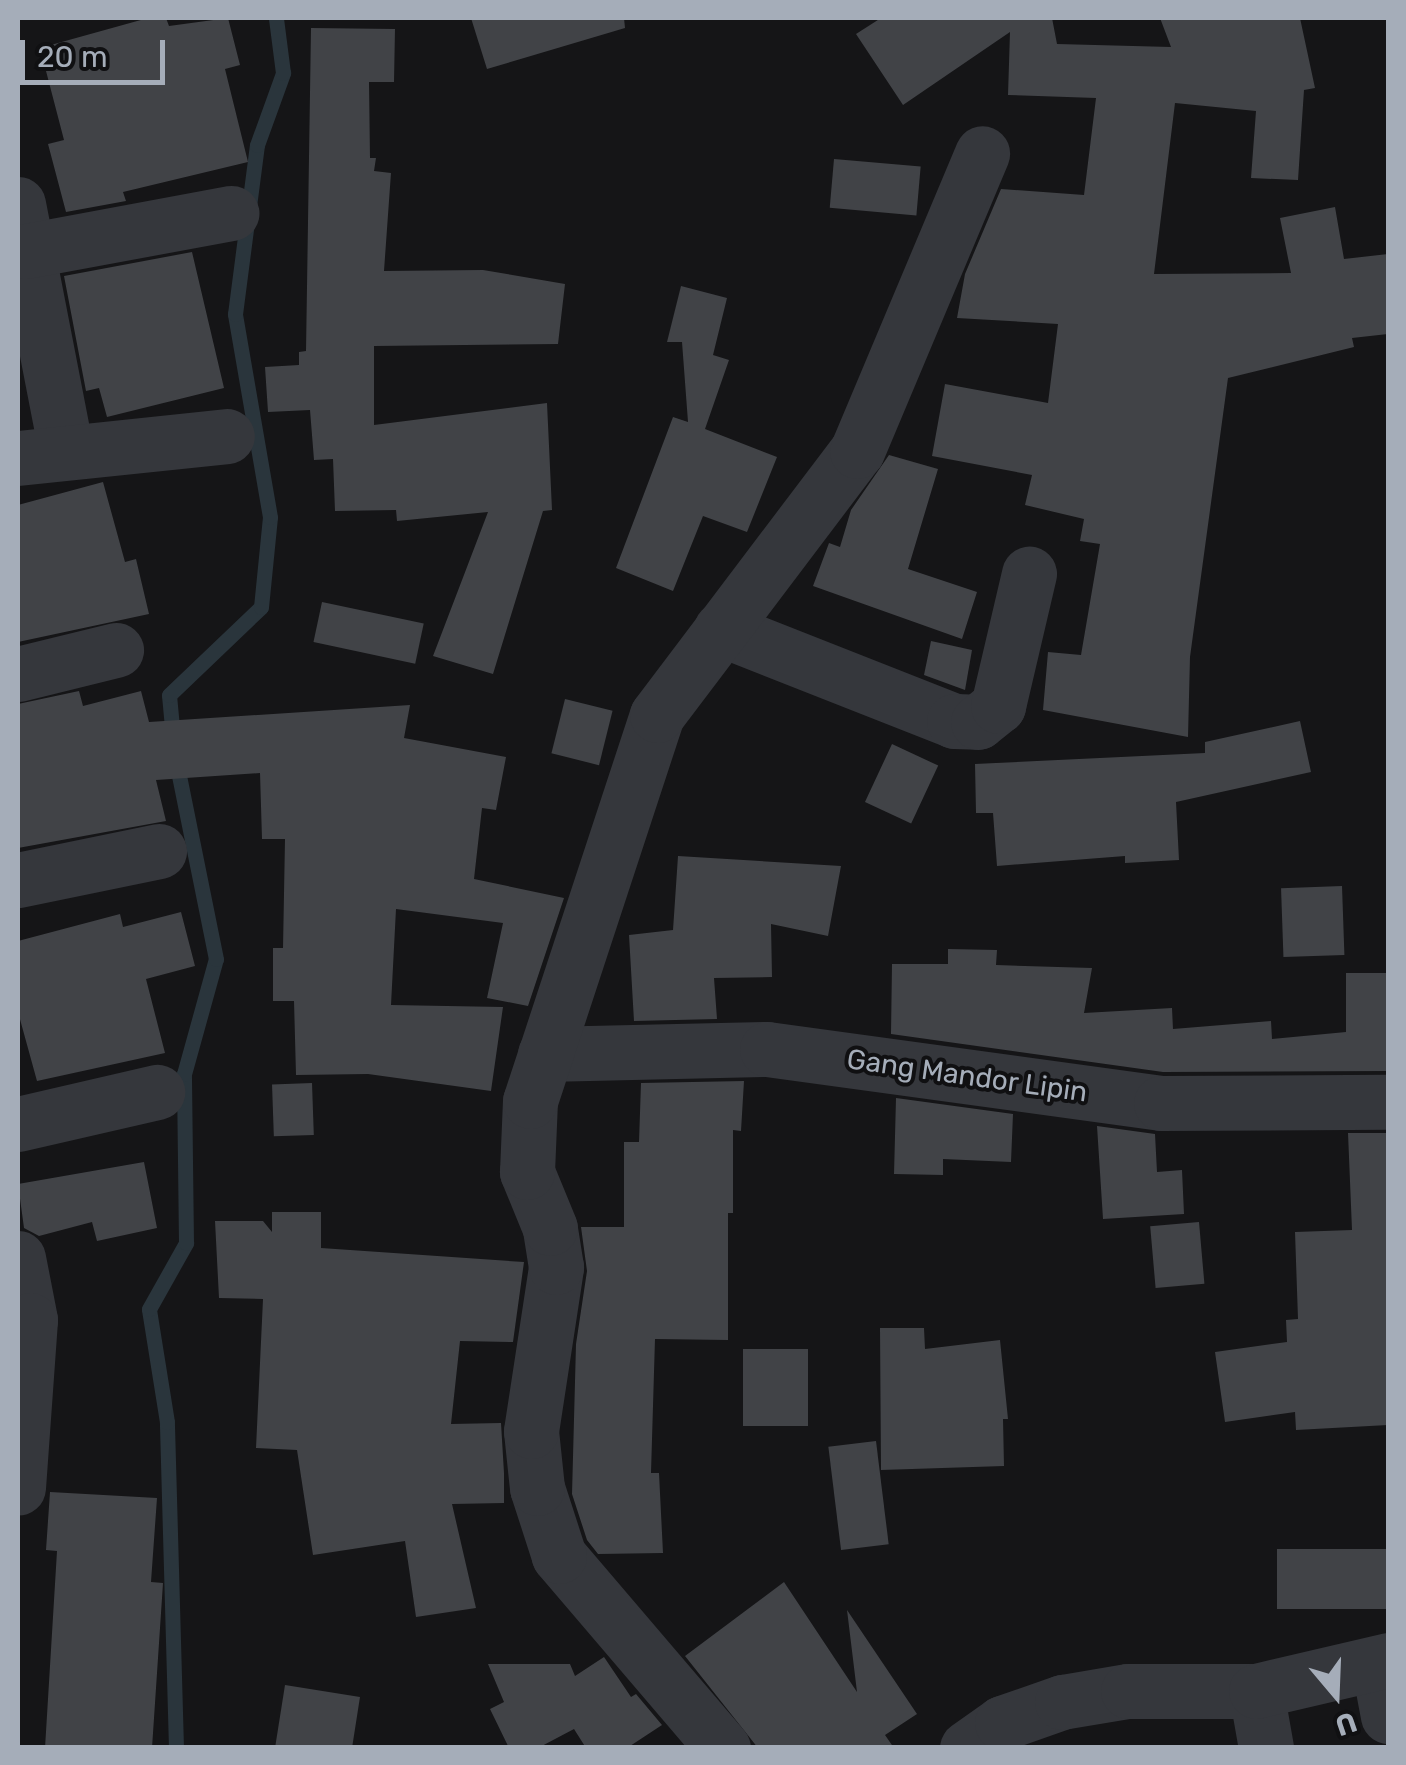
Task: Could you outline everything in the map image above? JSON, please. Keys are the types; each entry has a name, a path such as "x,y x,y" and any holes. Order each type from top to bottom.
{"street":[{"path":"723,1748 559,1556 537,1488 531,1430 556,1267 524,1144 545,1054 657,715 858,451 982,153"},
{"path":"226,436 42,454 22,228 232,213"},
{"path":"721,629 954,721 978,722 998,706 1029,574"},
{"path":"18,674 116,650"},
{"path":"18,880 159,851"},
{"name":"Gang Mandor Lipin","path":"545,1054 767,1050 1160,1104 1388,1102"},
{"path":"18,1124 157,1092"},
{"path":"18,1258 30,1320 18,1488"},
{"path":"966,1748 1002,1723 1062,1702 1128,1690 1256,1691 1383,1662 1388,1716"},
{"path":"1256,1691 1266,1748"}],"building":[{"path":"148,18 166,18 169,26 228,18 240,65 225,69 248,162 123,192 126,201 66,212 48,144 64,140 40,48"},
{"path":"471,18 624,18 625,28 487,69"},
{"path":"881,18 1052,18 1057,44 1171,47 1160,18 1300,18 1315,88 1304,90 1298,180 1251,178 1256,111 1175,103 1154,274 1291,273 1280,218 1335,207 1344,259 1388,254 1388,334 1352,338 1354,347 1228,378 1190,657 1188,737 1043,710 1048,652 1081,655 1100,544 1080,541 1084,519 1025,505 1032,475 932,456 945,384 1048,403 1058,324 957,318 965,274 1001,189 1084,195 1096,98 1008,95 1010,32 903,105 856,34"},
{"path":"311,28 395,29 394,82 369,82 370,158 376,158 374,171 391,173 384,271 483,270 565,284 558,344 374,346 374,425 547,403 552,510 543,511 493,674 433,656 488,512 397,521 396,510 335,511 333,459 314,460 310,410 268,412 265,367 299,365 299,352 306,351"},
{"path":"834,159 921,167 916,215 830,208"},
{"path":"192,252 224,388 107,417 99,388 86,391 64,276"},
{"path":"681,286 727,298 713,355 729,360 705,429 777,457 747,532 703,516 673,591 616,568 673,417 688,422 682,342 667,342"},
{"path":"889,455 938,469 908,569 977,592 962,639 813,586 829,543 840,547 851,510"},
{"path":"103,482 125,562 136,559 149,614 18,642 18,505"},
{"path":"322,602 424,624 415,664 313,642"},
{"path":"931,641 972,650 965,690 924,675"},
{"path":"79,691 83,706 141,691 149,722 410,705 404,738 506,757 496,810 482,808 474,879 564,898 528,1006 487,998 503,923 396,909 391,1005 503,1007 491,1091 368,1074 296,1075 294,1001 273,1001 273,948 283,948 285,839 262,839 260,773 156,780 166,821 18,848 18,704"},
{"path":"565,699 613,711 599,765 551,753"},
{"path":"1300,721 1311,772 1176,802 1179,860 1125,863 1125,856 997,866 993,813 976,813 975,764 1205,753 1205,742"},
{"path":"892,744 938,766 911,824 865,802"},
{"path":"678,856 841,866 828,936 771,924 772,977 714,978 717,1019 634,1021 629,935 673,930"},
{"path":"1342,886 1344,955 1283,957 1281,888"},
{"path":"181,912 195,966 146,979 165,1053 37,1081 18,1012 18,941 120,914 123,927"},
{"path":"948,949 997,950 996,965 1092,968 1084,1013 1172,1008 1173,1029 1271,1021 1272,1039 1346,1032 1346,973 1388,973 1388,1071 1163,1072 891,1034 892,964 948,964"},
{"path":"744,1081 741,1131 733,1130 733,1213 728,1213 728,1340 655,1339 651,1473 659,1473 663,1553 598,1554 587,1540 572,1494 576,1344 587,1271 581,1227 624,1227 624,1142 639,1142 641,1083"},
{"path":"312,1083 314,1135 274,1136 272,1084"},
{"path":"896,1098 1013,1114 1011,1162 943,1159 943,1175 894,1174"},
{"path":"1097,1126 1155,1134 1157,1172 1182,1170 1184,1214 1103,1219"},
{"path":"1348,1133 1388,1133 1388,1425 1296,1430 1295,1412 1225,1422 1215,1352 1287,1342 1286,1320 1298,1319 1295,1232 1352,1230"},
{"path":"144,1162 157,1228 97,1241 92,1222 39,1236 24,1228 18,1184"},
{"path":"272,1212 321,1212 321,1248 524,1262 513,1342 460,1341 451,1424 501,1423 504,1473 504,1503 452,1504 476,1608 416,1617 405,1541 313,1555 297,1450 256,1448 263,1299 219,1298 215,1221 263,1221 272,1232"},
{"path":"1199,1222 1204,1284 1156,1288 1150,1226"},
{"path":"880,1328 924,1328 925,1349 1000,1340 1008,1419 1003,1419 1004,1466 881,1470"},
{"path":"743,1349 808,1349 808,1426 743,1426"},
{"path":"876,1441 889,1544 841,1550 828,1447"},
{"path":"50,1492 157,1498 151,1582 163,1583 152,1748 45,1748 57,1551 46,1550"},
{"path":"1277,1549 1388,1549 1388,1609 1277,1609"},
{"path":"784,1582 857,1692 847,1610 917,1714 885,1735 894,1748 758,1748 685,1656"},
{"path":"604,1657 631,1697 636,1694 662,1725 627,1748 586,1748 574,1729 538,1748 509,1748 490,1709 504,1702 488,1664 570,1664 575,1676"},
{"path":"285,1685 360,1697 352,1748 275,1748"}],"waterway":[{"path":"173,738 169,695 261,607 270,517 235,314 257,145 283,73 276,18"},
{"path":"176,761 216,959 184,1074 186,1243 149,1309 167,1422 176,1748"}]}
